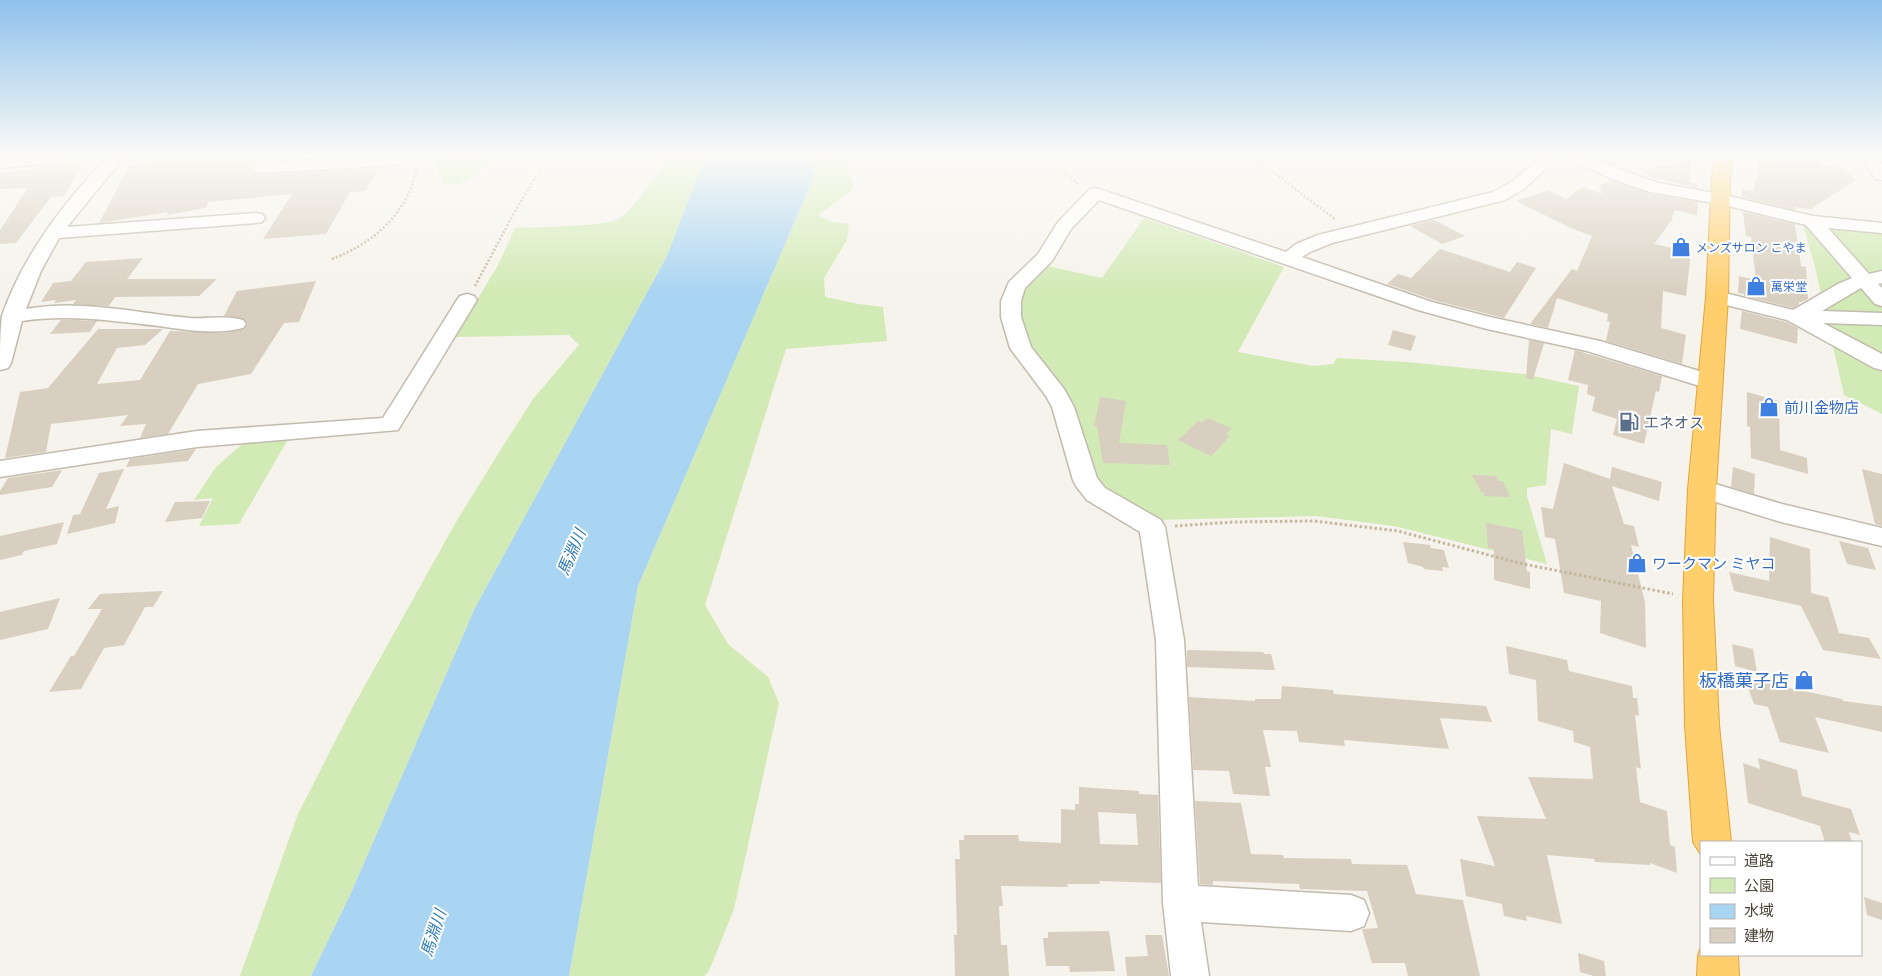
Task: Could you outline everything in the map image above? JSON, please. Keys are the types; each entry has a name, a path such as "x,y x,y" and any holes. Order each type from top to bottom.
{"highway":[{"path":"1712,841 1702,725 1698,600 1702,489 1717,297 1720,203"},
{"path":"1718,956 1718,976"}],"street":[{"path":"0,363 12,317 31,270 54,233 76,203"},
{"path":"1087,203 1064,226 1045,257 1016,286 1011,301 1010,317 1021,348 1056,394 1063,407 1085,480 1096,494 1152,527 1170,640 1181,903 1190,976"},
{"path":"1124,203 1425,306 1487,323 1592,346 1711,382"},
{"path":"1288,259 1303,248 1325,239 1472,203"},
{"path":"1735,203 1813,221 1882,228"},
{"path":"54,233 256,218"},
{"path":"1813,221 1816,226 1873,279 1882,300"},
{"path":"1794,316 1809,312 1841,290 1873,279"},
{"path":"1717,297 1794,316 1882,319"},
{"path":"0,469 197,439 390,425 467,300"},
{"path":"12,317 48,311 84,311 192,324 236,324"},
{"path":"1794,316 1882,363"},
{"path":"1702,489 1781,513 1882,537"},
{"path":"1181,903 1351,914"}],"path":[{"path":"332,259 360,248 375,239 403,203"},
{"path":"467,300 521,203"},
{"path":"1314,203 1353,232"},
{"path":"1152,527 1314,521 1398,531 1519,563 1596,577 1698,600"}],"green space":[{"path":"635,203 688,203 667,256 475,608 351,893 311,976 240,976 298,814 349,714 456,522 503,446 533,399 579,345 569,335 455,337 498,265 515,228 599,224 611,222 625,214"},
{"path":"803,203 835,203 818,215 832,222 849,224 847,240 824,278 825,297 883,307 887,341 786,349 705,605 728,644 768,677 779,703 734,909 709,971 704,976 569,976 638,586"},
{"path":"1144,218 1284,267 1238,352 1313,366 1333,364 1337,358 1407,362 1524,374 1579,386 1572,434 1551,429 1546,485 1527,488 1527,496 1547,564 1394,526 1316,516 1158,520 1107,493 1096,478 1031,350 1018,316 1024,287 1043,265 1102,278"},
{"path":"1803,225 1882,233 1882,414 1844,395 1815,267"},
{"path":"290,436 239,524 199,526 213,498 194,500 216,467 246,441"}],"water":[{"name":"馬淵川","path":"688,203 803,203 638,586 569,976 311,976 351,893 475,608 667,256"}],"building":[{"path":"18,203 47,203 16,243 0,244 0,230"},
{"path":"110,203 208,203 207,207 195,210 167,215 168,212 99,223"},
{"path":"286,203 344,203 326,234 263,239"},
{"path":"1519,203 1698,203 1697,215 1674,210 1672,220 1654,244 1691,252 1686,296 1663,291 1661,328 1686,335 1682,364 1606,341 1610,322 1607,321 1608,314 1557,298 1548,328 1530,324 1572,269 1577,271 1592,236 1573,229"},
{"path":"1765,203 1821,203 1812,208 1813,210 1795,207 1795,210"},
{"path":"1743,212 1795,224 1801,266 1806,267 1808,299 1799,302 1799,305 1793,308 1738,293 1739,276 1756,280 1751,237 1746,236"},
{"path":"1434,220 1465,236 1442,244 1410,226"},
{"path":"1440,249 1510,272 1517,262 1536,268 1504,318 1437,301 1387,284 1398,274 1411,278"},
{"path":"143,258 127,279 217,279 199,296 115,297 109,306 73,304 76,300 54,303 56,300 41,302 53,283 71,281 86,262"},
{"path":"316,281 299,322 284,323 251,374 198,384 168,434 140,438 146,424 120,426 128,415 51,424 46,452 5,458 20,392 48,388 98,329 163,329 145,345 117,348 97,384 140,380 170,331 223,333 244,329 248,324 244,319 224,316 237,291"},
{"path":"1742,311 1786,322 1798,328 1797,344 1740,329"},
{"path":"61,320 97,321 90,332 50,334"},
{"path":"1393,330 1416,336 1411,351 1388,345"},
{"path":"1529,340 1544,343 1533,380 1526,378"},
{"path":"1575,350 1662,376 1659,392 1656,391 1644,444 1613,435 1617,419 1592,411 1595,397 1587,394 1588,385 1568,380"},
{"path":"1747,392 1779,401 1780,450 1807,458 1808,474 1751,458 1750,427 1747,426"},
{"path":"1100,397 1126,401 1119,443 1167,445 1170,465 1103,463 1097,426 1094,426"},
{"path":"1207,418 1231,428 1226,434 1230,436 1211,456 1178,440 1198,421 1202,423"},
{"path":"196,449 188,461 126,467 130,459"},
{"path":"1564,463 1610,479 1612,467 1662,482 1659,501 1612,486 1624,524 1634,526 1639,547 1631,545 1645,602 1646,648 1600,633 1601,601 1564,593 1555,539 1545,537 1541,507 1553,509"},
{"path":"1733,467 1755,474 1754,494 1731,487"},
{"path":"124,469 106,509 119,506 115,523 67,534 73,515 80,514 99,473"},
{"path":"1862,469 1882,474 1882,526 1875,524"},
{"path":"62,470 52,487 0,495 0,491 8,478"},
{"path":"1472,475 1496,476 1498,481 1503,481 1510,497 1484,496"},
{"path":"210,501 202,518 165,522 175,502"},
{"path":"64,522 57,544 24,551 22,555 0,560 0,536"},
{"path":"1486,523 1522,530 1527,571 1530,572 1530,589 1494,580 1494,549 1488,548"},
{"path":"1770,537 1810,549 1811,593 1828,597 1839,633 1869,638 1881,659 1823,650 1801,606 1734,591 1729,572 1769,581"},
{"path":"1839,541 1868,548 1876,570 1847,564"},
{"path":"1403,542 1430,545 1431,548 1444,550 1449,568 1442,567 1443,571 1424,569 1423,567 1408,563"},
{"path":"163,591 153,607 145,607 124,645 104,648 81,689 49,692 71,656 74,656 102,609 88,609 100,594"},
{"path":"60,598 48,629 0,640 0,612"},
{"path":"1732,644 1753,649 1757,672 1735,666"},
{"path":"1506,646 1567,660 1569,671 1632,686 1633,698 1637,698 1639,716 1635,715 1641,769 1636,767 1640,802 1667,811 1670,845 1675,847 1677,873 1650,863 1650,865 1595,862 1594,859 1547,855 1562,924 1526,916 1527,921 1504,916 1502,904 1466,896 1460,859 1495,866 1477,816 1546,819 1528,777 1593,779 1590,747 1574,742 1573,731 1538,721 1536,680 1509,674"},
{"path":"1187,651 1263,652 1264,654 1271,654 1275,670 1187,667"},
{"path":"1745,679 1842,699 1843,701 1882,706 1882,732 1815,717 1829,753 1780,742 1768,707 1754,704"},
{"path":"1282,686 1333,690 1334,694 1486,706 1492,722 1440,718 1449,749 1344,740 1345,746 1299,742 1297,731 1263,730 1271,767 1265,767 1270,796 1233,794 1229,771 1193,770 1189,697 1255,701 1255,699 1281,699"},
{"path":"1758,758 1797,770 1802,796 1851,809 1860,835 1849,832 1852,841 1825,841 1820,826 1748,803 1743,763 1760,769"},
{"path":"1079,787 1139,791 1139,794 1158,795 1161,883 1099,881 1100,884 1067,884 1068,887 1001,886 1003,906 999,906 1001,945 1007,945 1009,976 955,976 954,935 957,935 955,859 960,859 959,840 964,840 964,835 1018,835 1019,841 1061,843 1061,809 1075,810 1075,804 1079,804","holes":["1098,812 1136,814 1138,845 1100,844"]},
{"path":"1195,801 1241,803 1251,854 1283,855 1284,858 1351,859 1352,864 1407,865 1416,894 1463,900 1480,976 1408,976 1405,963 1372,963 1362,929 1378,928 1367,891 1300,889 1299,884 1213,881 1213,885 1200,884"},
{"path":"1864,897 1882,903 1882,920 1867,915"},
{"path":"1109,931 1115,971 1070,972 1069,966 1046,966 1043,938 1048,938 1048,932"},
{"path":"1145,935 1162,935 1169,976 1127,976 1125,957 1148,956"},
{"path":"1578,953 1604,961 1606,976 1594,976 1580,972"}],"place":[{"name":"メンズサロン こやま","path":"1681,247"},
{"name":"萬栄堂","path":"1756,286"},
{"name":"前川金物店","path":"1769,407"},
{"name":"エネオス","path":"1629,422"},
{"name":"ワークマン ミヤコ","path":"1637,563"},
{"name":"板橋菓子店","path":"1804,680"}]}
